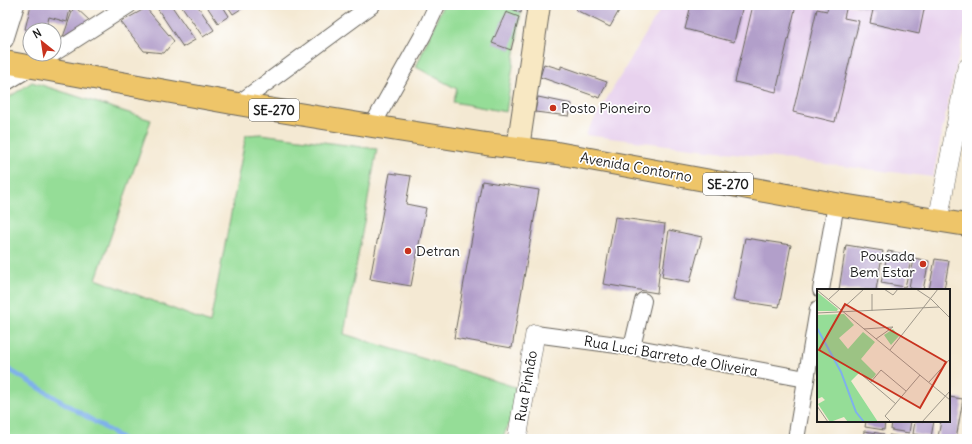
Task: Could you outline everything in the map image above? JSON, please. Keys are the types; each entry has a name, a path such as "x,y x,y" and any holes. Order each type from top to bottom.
{"main road":[{"path":"518,148 539,5"},
{"name":"SE-270","path":"5,62 238,104 518,148"},
{"name":"Avenida Contorno","path":"518,148 557,153 836,204 967,225"}],"street":[{"path":"5,40 16,5"},
{"path":"62,47 129,5"},
{"path":"238,104 372,5"},
{"path":"372,126 423,35 437,5"},
{"path":"5,83 40,62"},
{"path":"938,220 967,68"},
{"path":"821,289 836,204"},
{"path":"632,347 643,302"},
{"path":"796,439 817,315"},
{"name":"Rua Luci Barreto de Oliveira","path":"535,334 632,347 806,379"},
{"name":"Rua Pinhão","path":"517,439 535,334"}],"shaded area":[{"path":"663,5 691,5 685,29 733,42 741,5 753,5 735,82 776,91 796,5 828,5 827,11 817,9 793,112 835,122 859,21 844,18 847,5 873,10 870,23 918,34 925,5 967,5 967,23 949,97 933,177 585,135"}],"green space":[{"path":"443,5 504,5 521,13 506,112 453,102 457,89 416,67"},
{"path":"32,82 151,120 96,279 210,323 246,135 261,134 377,149 344,334 515,387 514,413 502,439 419,439 391,436 390,439 5,439 5,100"}],"building":[{"path":"31,5 71,5 67,22 49,17 48,22 27,22"},
{"path":"155,5 171,5 195,40 183,47"},
{"path":"181,5 197,5 214,30 203,37"},
{"path":"206,5 222,5 229,16 218,23"},
{"path":"227,5 243,5 244,7 233,14"},
{"path":"504,5 522,5 521,13"},
{"path":"578,5 622,5 610,27 576,10"},
{"path":"691,5 743,5 734,42 685,29"},
{"path":"753,5 796,5 776,92 735,82"},
{"path":"828,5 847,5 844,18 859,21 835,122 793,112 817,9 827,11"},
{"path":"852,5 925,5 919,34 870,23 873,10"},
{"path":"74,6 90,21 63,37"},
{"path":"146,8 174,41 164,53 144,51 121,22"},
{"path":"506,12 519,17 511,50 492,43"},
{"path":"544,64 561,69 561,66 607,82 600,98 540,77"},
{"name":"Posto Pioneiro","path":"538,97 572,104 569,116 535,112"},
{"path":"390,173 411,176 406,204 426,208 411,286 370,279"},
{"path":"482,181 539,190 512,348 454,338"},
{"path":"615,217 665,224 657,293 603,284"},
{"path":"669,230 702,237 690,282 662,277"},
{"path":"745,238 791,245 779,307 733,300"},
{"path":"846,245 883,251 876,289 839,289"},
{"path":"888,251 912,256 905,287 881,283"},
{"path":"914,258 929,261 923,289 909,288"},
{"path":"935,259 949,261 944,289 929,289"},
{"path":"950,397 963,399 956,439 938,437 941,422 950,422"},
{"path":"866,422 885,422 884,430 865,427"},
{"path":"892,422 911,422 909,433 891,430"},
{"path":"915,422 934,422 931,437 913,434"},
{"path":"864,431 884,434 883,439 863,439"},
{"path":"889,435 908,438 908,439 889,439"}],"waterway":[{"path":"5,367 123,439"}],"place":[{"name":"Posto Pioneiro","path":"553,108"},
{"name":"Detran","path":"408,251"},
{"name":"Pousada Bem Estar","path":"923,264"}]}
